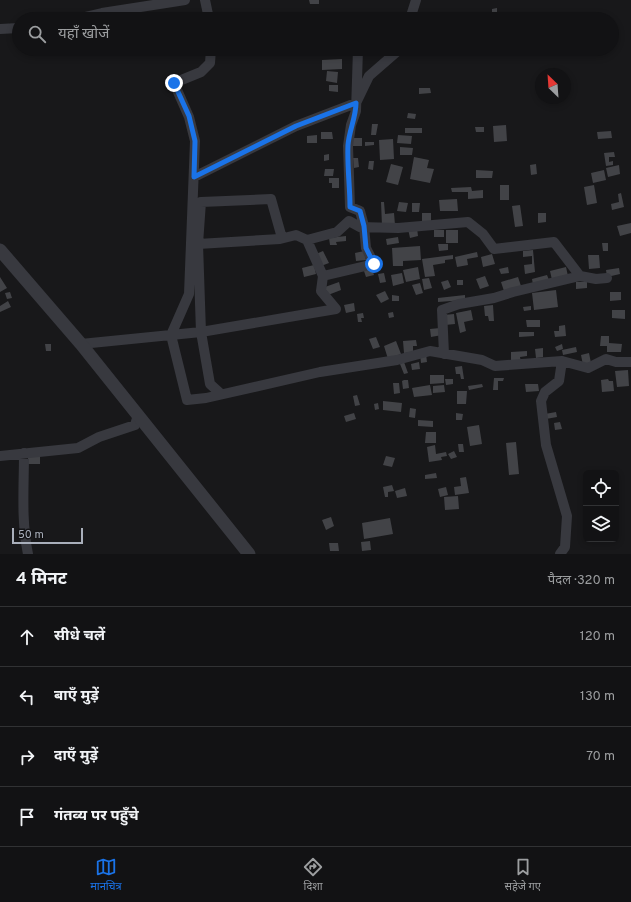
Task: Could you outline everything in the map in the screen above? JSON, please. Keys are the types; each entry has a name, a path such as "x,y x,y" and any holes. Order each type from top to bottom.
{"street":[{"path":"108,12 185,0"},
{"path":"205,0 208,12"},
{"path":"412,12 416,0"},
{"path":"0,29 12,28"},
{"path":"211,56 210,64 201,72 174,83 189,116 195,141 189,294 172,335 187,400 320,372 397,360 430,351 482,360 495,366 562,362 588,368 606,359 616,362 631,362"},
{"path":"323,276 374,264 366,248 364,226 360,211 350,207 348,146 351,125 356,111 358,56"},
{"path":"194,177 296,126 356,103 369,76 392,56"},
{"path":"220,394 210,384 201,332 198,244 201,202 271,199 282,238"},
{"path":"198,244 282,238 296,235 307,240 337,232 348,221 360,227 398,228 468,222 483,234 494,249 554,242 580,276"},
{"path":"81,344 201,332 336,309 321,291 323,276 307,240"},
{"path":"0,250 81,344 249,554"},
{"path":"444,354 442,310 459,304 494,298 580,276 596,279 607,278"},
{"path":"560,554 565,547 567,516 546,445 541,401 545,392 559,381 562,362"},
{"path":"0,456 78,448 99,437 135,425 138,415"},
{"path":"24,453 25,515 23,530 28,554"}],"building":[{"path":"309,0 319,0 319,4 310,4"},
{"path":"497,8 497,12 492,12 492,9"},
{"path":"342,59 342,69 322,70 322,60"},
{"path":"327,71 338,72 337,83 326,81"},
{"path":"329,85 338,85 338,92 329,91"},
{"path":"419,88 430,88 431,93 419,94"},
{"path":"408,113 416,114 415,119 407,118"},
{"path":"372,124 378,124 376,135 371,135"},
{"path":"506,125 507,141 494,142 493,126"},
{"path":"475,127 484,127 484,132 476,132"},
{"path":"405,128 422,128 422,133 405,133"},
{"path":"611,131 612,138 598,139 597,132"},
{"path":"321,132 332,132 333,139 321,139"},
{"path":"317,135 317,143 307,143 307,136"},
{"path":"398,135 412,136 411,144 397,143"},
{"path":"352,138 362,138 362,146 351,146"},
{"path":"393,139 394,159 380,160 379,140"},
{"path":"365,142 374,142 374,145 365,146"},
{"path":"400,147 413,148 412,155 400,155"},
{"path":"614,152 615,157 609,157 609,162 613,161 613,165 606,166 604,153"},
{"path":"329,154 329,160 324,161 324,155"},
{"path":"414,157 429,160 427,168 434,169 430,183 410,179"},
{"path":"353,158 358,158 359,167 354,168"},
{"path":"369,161 374,161 373,170 368,169"},
{"path":"391,164 403,167 398,185 386,182"},
{"path":"536,164 537,174 531,175 530,165"},
{"path":"619,165 620,174 608,177 606,168"},
{"path":"325,169 334,169 333,176 324,176"},
{"path":"476,170 493,171 492,178 476,178"},
{"path":"604,170 606,180 593,183 591,173"},
{"path":"329,178 339,178 339,188 332,188 332,183 329,183"},
{"path":"500,185 509,185 509,200 500,200"},
{"path":"594,185 597,203 587,205 584,187"},
{"path":"471,187 472,191 483,190 483,198 468,199 468,192 452,192 451,188"},
{"path":"621,193 624,207 612,210 611,204 619,202 618,194"},
{"path":"457,199 458,211 440,211 439,200"},
{"path":"381,202 384,202 385,214 394,213 395,225 382,226"},
{"path":"399,202 408,203 406,212 397,211"},
{"path":"412,203 420,203 419,212 412,212"},
{"path":"520,205 523,226 515,227 512,206"},
{"path":"422,213 431,213 431,224 422,224"},
{"path":"538,213 546,213 546,222 538,223"},
{"path":"631,223 631,233 620,236 617,226"},
{"path":"417,228 418,236 410,238 408,229"},
{"path":"434,230 444,230 444,237 434,237"},
{"path":"446,230 458,230 458,243 446,243"},
{"path":"346,236 346,241 336,242 337,245 330,245 329,238"},
{"path":"398,237 399,243 387,245 386,239"},
{"path":"602,243 608,243 608,251 603,251"},
{"path":"438,244 448,244 448,250 439,251"},
{"path":"420,246 421,260 403,261 403,266 393,266 392,248"},
{"path":"533,250 535,272 525,274 524,265 532,264 532,256 523,257 523,251"},
{"path":"323,251 329,263 321,266 316,254"},
{"path":"364,251 366,260 356,261 355,253"},
{"path":"477,252 478,257 467,259 468,265 457,267 455,257"},
{"path":"492,254 495,264 483,267 481,257"},
{"path":"453,255 453,259 445,260 445,263 433,265 435,276 425,277 422,259"},
{"path":"588,255 599,255 600,268 589,269"},
{"path":"314,265 316,274 304,277 302,268"},
{"path":"371,266 374,275 366,277 363,268"},
{"path":"418,267 420,279 406,282 403,270"},
{"path":"508,267 509,273 501,274 499,269"},
{"path":"566,267 568,276 552,280 550,271"},
{"path":"619,268 620,274 607,277 606,270"},
{"path":"384,273 386,282 380,283 378,274"},
{"path":"402,273 404,283 393,286 391,275"},
{"path":"547,275 549,280 533,285 532,279"},
{"path":"485,276 489,286 480,289 476,279"},
{"path":"0,277 7,288 0,292"},
{"path":"518,277 521,286 504,291 501,282"},
{"path":"429,278 432,288 424,290 422,279"},
{"path":"448,280 451,287 444,290 441,282"},
{"path":"457,280 463,280 463,285 457,285"},
{"path":"339,282 341,290 328,295 325,287"},
{"path":"576,282 587,282 587,288 576,289"},
{"path":"420,283 423,293 416,295 412,285"},
{"path":"556,290 558,307 534,310 532,293"},
{"path":"385,291 389,299 381,303 376,295"},
{"path":"10,292 12,298 7,299 5,293"},
{"path":"610,292 621,292 621,300 610,301"},
{"path":"392,295 399,296 399,301 392,301"},
{"path":"465,295 465,300 438,302 438,298"},
{"path":"8,301 11,307 0,312 0,306"},
{"path":"354,303 355,311 346,313 344,305"},
{"path":"493,305 494,321 489,321 488,316 485,316 484,306"},
{"path":"531,306 531,310 524,311 523,307"},
{"path":"471,310 473,320 464,322 466,331 460,333 456,313"},
{"path":"612,310 625,310 625,319 612,318"},
{"path":"393,312 394,317 389,318 388,313"},
{"path":"363,313 364,318 361,318 362,322 358,322 357,314"},
{"path":"454,314 455,324 445,325 444,315"},
{"path":"526,320 540,320 540,327 527,327"},
{"path":"565,325 566,336 555,337 554,331 559,331 559,326"},
{"path":"440,328 442,335 431,337 430,329"},
{"path":"519,332 534,332 534,336 519,337"},
{"path":"601,336 609,336 609,343 622,344 621,352 607,352 607,346 600,346"},
{"path":"376,337 380,347 373,349 369,339"},
{"path":"416,340 417,346 413,346 413,352 404,353 403,341"},
{"path":"396,341 401,354 388,359 384,346"},
{"path":"45,344 51,344 51,351 46,351"},
{"path":"562,344 563,349 557,351 555,347"},
{"path":"576,347 577,352 563,355 562,350"},
{"path":"543,348 543,357 536,358 535,349"},
{"path":"527,351 527,356 520,357 521,362 511,363 511,352"},
{"path":"589,353 591,363 583,365 581,355"},
{"path":"420,354 426,354 427,362 421,363"},
{"path":"404,362 408,373 404,374 400,364"},
{"path":"419,362 420,369 412,370 411,364"},
{"path":"462,366 464,379 461,379 460,374 456,374 455,367"},
{"path":"628,370 629,386 617,387 615,371"},
{"path":"430,375 444,375 444,383 430,384"},
{"path":"494,378 504,378 503,381 498,381 498,390 493,390"},
{"path":"445,379 453,379 453,384 446,385"},
{"path":"608,379 609,381 613,381 614,391 602,392 601,380"},
{"path":"408,380 409,388 403,389 402,381"},
{"path":"393,383 399,383 400,393 394,394"},
{"path":"482,384 483,387 469,390 468,386"},
{"path":"525,384 538,384 539,391 526,392"},
{"path":"430,385 432,395 414,397 412,388"},
{"path":"444,385 445,392 433,393 433,386"},
{"path":"457,391 467,391 466,404 457,404"},
{"path":"357,395 360,405 355,406 353,396"},
{"path":"383,401 402,403 401,412 383,410"},
{"path":"378,403 379,409 375,410 374,404"},
{"path":"410,408 416,409 415,418 409,417"},
{"path":"556,412 557,417 546,419 545,414"},
{"path":"354,413 356,419 346,422 344,416"},
{"path":"456,413 463,414 462,420 456,420"},
{"path":"418,420 433,421 433,427 418,426"},
{"path":"560,422 562,429 555,430 554,423"},
{"path":"479,425 482,444 470,446 467,427"},
{"path":"426,432 436,432 436,443 425,443"},
{"path":"516,442 519,474 509,475 506,443"},
{"path":"458,444 463,444 464,452 459,452"},
{"path":"435,445 436,454 446,452 447,456 441,457 442,460 429,462 427,447"},
{"path":"454,451 457,457 451,459 448,454"},
{"path":"28,455 40,455 40,464 28,464"},
{"path":"386,456 395,458 392,467 383,465"},
{"path":"436,473 437,478 425,479 425,475"},
{"path":"466,477 469,493 455,495 454,487 461,486 460,478"},
{"path":"392,485 394,491 388,492 388,497 385,497 383,487"},
{"path":"446,487 448,495 440,497 438,489"},
{"path":"405,488 407,496 397,498 395,491"},
{"path":"458,496 459,509 445,510 444,497"},
{"path":"331,517 334,526 326,530 322,520"},
{"path":"390,518 393,534 364,539 362,523"},
{"path":"370,541 371,550 362,551 361,542"},
{"path":"329,543 338,543 339,551 330,551"}],"route":[{"path":"174,83 189,116 195,141 194,177 296,126 356,103 356,111 351,125 348,146 350,207 360,211 364,226 366,248 374,264"}]}
